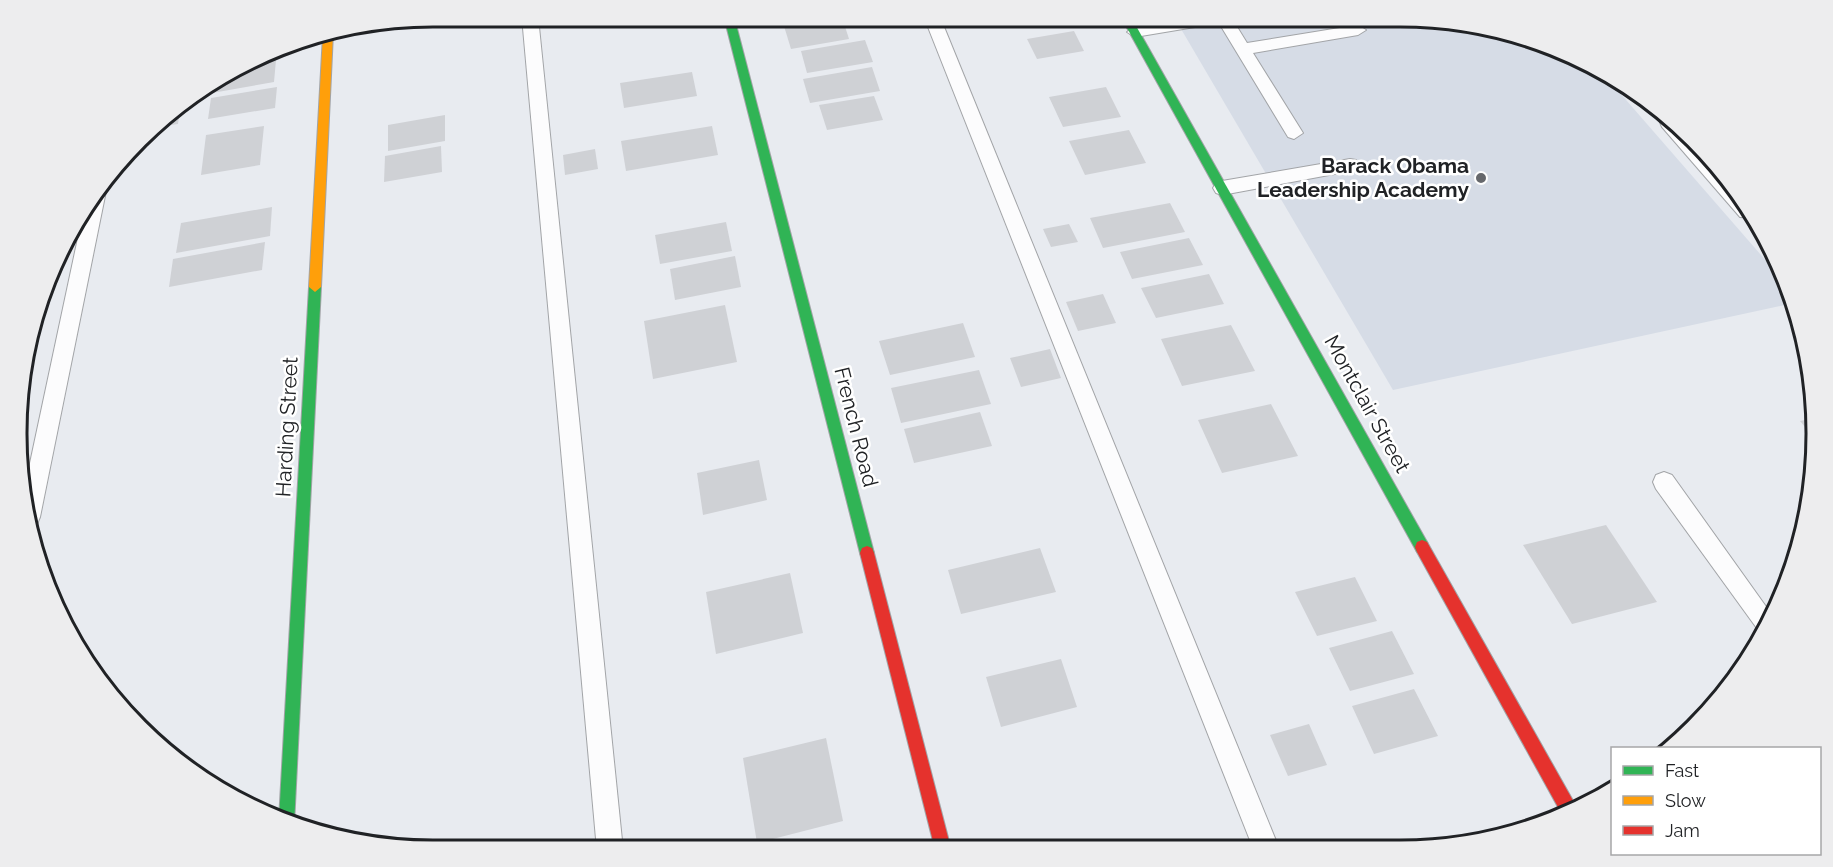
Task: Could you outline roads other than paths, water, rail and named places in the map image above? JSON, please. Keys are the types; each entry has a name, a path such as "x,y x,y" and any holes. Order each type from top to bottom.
{"street":[{"name":"French Road","path":"732,27 942,840"},
{"name":"Montclair Street","path":"1132,27 1566,804"},
{"name":"Harding Street","path":"288,812 328,41"}],"lane":[{"path":"531,27 609,840"},
{"path":"936,27 1263,840"},
{"path":"1135,32 1164,27"},
{"path":"1229,27 1294,133"},
{"path":"1243,49 1358,30"},
{"path":"1222,188 1350,165"},
{"path":"33,500 92,213"},
{"path":"1664,482 1761,618"}],"place":[{"name":"Barack Obama Leadership Academy","path":"1481,178"}]}
